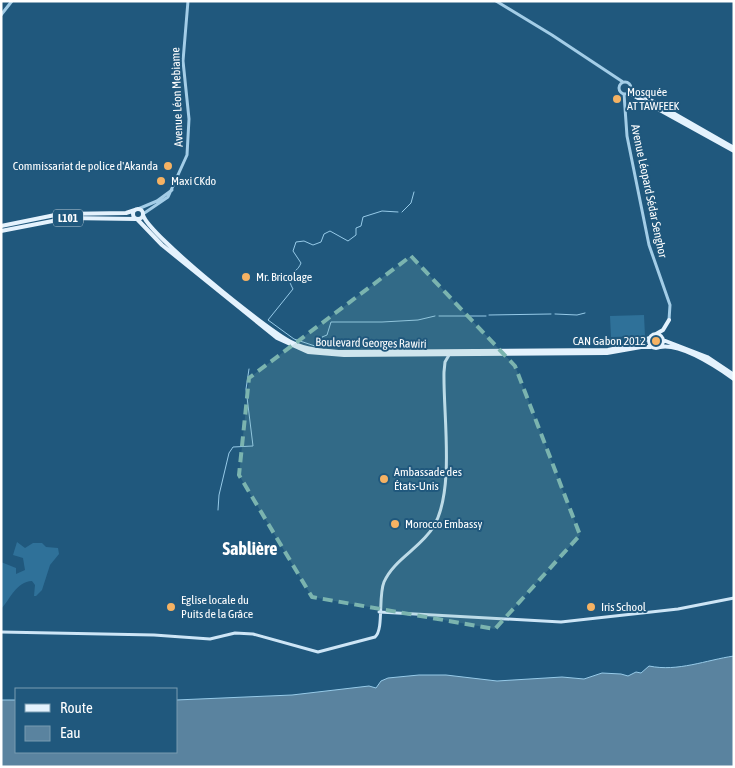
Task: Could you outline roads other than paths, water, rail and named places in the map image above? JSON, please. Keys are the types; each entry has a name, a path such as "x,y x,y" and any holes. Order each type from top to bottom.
{"main road":[{"path":"628,92 734,149"},
{"path":"136,210 133,214 136,219 143,215"},
{"name":"Boulevard Georges Rawiri","path":"136,210 143,215 161,239 251,314 284,338 311,349 340,352 608,350 637,344 649,338"},
{"name":"L101","path":"1,226 60,214 126,213 136,210"},
{"name":"L101","path":"1,231 68,218 136,219"},
{"name":"Boulevard Georges Rawiri","path":"136,219 160,242 240,309 289,345 324,354 609,353 644,346 651,347"},
{"path":"669,320 663,330 649,338 648,343 651,347 668,347 702,358 734,379"},
{"path":"660,347 669,320"},
{"path":"656,334 663,339 707,356 734,375"},
{"path":"438,354 445,362"},
{"path":"1,632 158,635 205,639 246,633 264,635 318,652 375,637 379,631 380,594 386,577 427,536 442,508 445,479 445,362 451,354"},
{"path":"380,612 561,622 678,609 734,598"}],"street":[{"path":"1,15 12,1"},
{"name":"Avenue Léon Mebiame","path":"173,189 185,162 189,142 189,119 183,61 188,1"},
{"path":"496,1 623,82 629,83 628,92"},
{"name":"Avenue Léopard Sédar Senghor","path":"623,82 620,89 628,92 626,131 637,188 651,251 670,305 669,320"},
{"path":"136,210 157,201 173,189"},
{"path":"143,215 166,199 173,189"}],"water":[{"path":"734,656 734,767 1,767 1,700 15,700 15,753 178,753 178,700 292,695 369,686 376,688 381,681 388,678 419,675 446,675 497,681 562,677 584,679 602,673 628,676 636,672 641,673 649,666 681,667"}],"waterway":[{"path":"402,212 411,203 414,192"},
{"path":"398,212 382,211 363,217 361,226 356,228 356,235 348,241 330,231 324,234 321,242 313,245 304,241 296,242 293,251 301,263 289,279 293,289 268,320 294,339 315,346 320,343 322,337 327,335 331,322 418,320 435,316"},
{"path":"555,314 577,315 585,313"},
{"path":"489,315 551,314"},
{"path":"439,316 486,316"},
{"path":"218,510 219,495 229,453 233,447 253,446 246,389 249,369"}],"place":[{"name":"Mosquée AT TAWFEEK","path":"617,99"},
{"name":"Commissariat de police d'Akanda","path":"168,166"},
{"name":"Maxi CKdo","path":"161,181"},
{"name":"Mr. Bricolage","path":"246,277"},
{"name":"CAN Gabon 2012","path":"656,341"},
{"name":"Ambassade des États-Unis","path":"384,479"},
{"name":"Morocco Embassy","path":"395,524"},
{"name":"Eglise locale du Puits de la Grâce","path":"171,607"},
{"name":"Iris School","path":"591,607"}],"district":[{"name":"Sablière","path":"250,548"}]}
